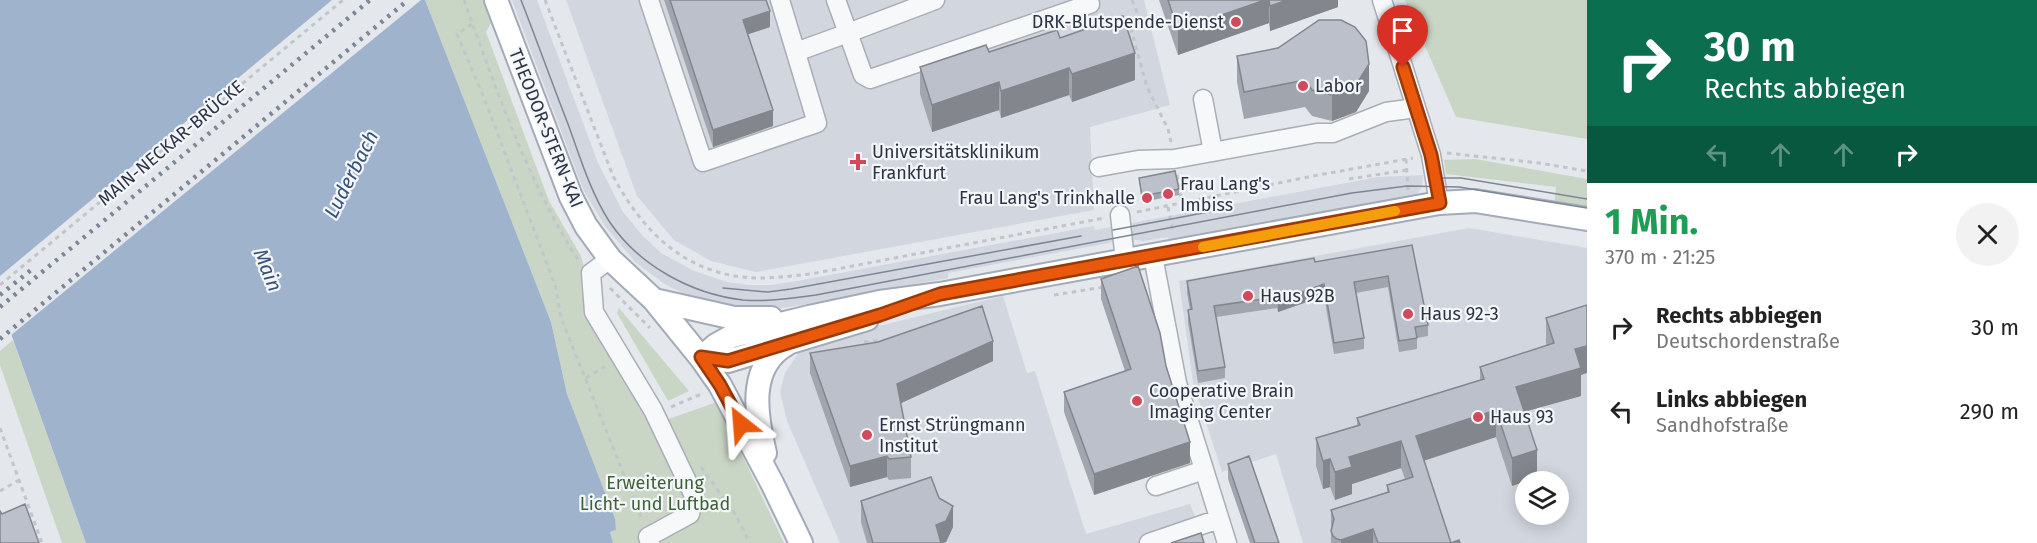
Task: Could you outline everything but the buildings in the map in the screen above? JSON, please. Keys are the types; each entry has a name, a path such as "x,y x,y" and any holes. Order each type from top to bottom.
{"main road":[{"name":"THEODOR-STERN-KAI","path":"496,0 571,197 586,226 610,258 654,300 701,357 720,385 772,483"},
{"path":"701,357 728,361 806,327 880,315 940,294 1440,203 1475,201 1587,219"},
{"path":"654,300 734,318 806,327"},
{"path":"801,543 772,483 757,418 756,398 768,361 806,327"}],"street":[{"path":"649,0 704,162 817,123 780,0"},
{"path":"836,0 863,75 870,79 1090,4"},
{"path":"796,51 935,0"},
{"path":"1382,0 1431,155 1440,203"},
{"path":"1203,99 1213,152"},
{"path":"1099,167 1138,160 1174,159 1317,133 1333,133 1386,112 1416,108"},
{"path":"1120,215 1125,260"},
{"path":"1153,256 1177,383 1227,543"},
{"path":"610,258 591,273 594,312 654,410 694,496 690,514 649,540"},
{"path":"1156,486 1204,470"},
{"path":"1149,543 1219,519"}],"path":[{"name":"MAIN-NECKAR-BRÜCKE","path":"0,285 343,0"},
{"path":"464,0 502,104 543,195 562,235 581,265 591,273"},
{"path":"545,0 613,176 627,203 662,242 700,264 741,277 769,278 811,274 1431,155 1470,154 1587,171"},
{"path":"1132,0 1139,18 1129,22 1147,87 1168,129 1184,210 1196,207"},
{"path":"472,24 457,34 486,103 552,277 561,318 649,540"},
{"path":"1349,179 1407,170 1406,159"},
{"path":"1168,207 1174,234"},
{"path":"858,343 889,340"},
{"path":"586,378 607,365"},
{"path":"665,410 705,393"},
{"path":"0,428 42,543"},
{"path":"0,491 19,480"}],"shaded area":[{"path":"512,0 537,0 598,163 623,212 661,253 694,271 727,282 772,285 797,281 1094,226 1095,230 1378,177 1423,175 1422,186 1416,196 1170,247 1168,237 1143,241 1130,239 948,273 948,278 801,305 774,309 723,307 686,295 665,284 636,263 605,226 585,193"},
{"name":"Universitätsklinikum Frankfurt","path":"566,0 1144,0 1170,105 1090,127 1094,210 756,272 711,261 674,240 637,196"},
{"path":"1469,228 1587,248 1587,543 1303,543 1276,454 1222,472 1193,382 1179,281"},
{"path":"1003,296 1027,373 1035,371 1086,534 1190,504 1205,543 840,543 787,421 780,392 785,373 800,351 829,338"}],"green space":[{"name":"Erweiterung Licht- und Luftbad","path":"425,0 483,0 491,23 486,32 549,201 581,256 591,294 666,420 717,402 784,543 613,543 610,532 616,530 567,394 551,322"},
{"path":"1405,0 1587,0 1587,139 1456,117"},
{"path":"1475,159 1587,179 1587,212 1554,207 1556,187 1446,174 1444,160"},
{"path":"619,308 689,391 668,401 617,313"},
{"path":"13,340 86,543 62,543 0,365 0,351"}],"water":[{"path":"0,0 425,0 551,322 567,394 615,519 616,530 610,532 613,543 86,543 0,303"}],"pier":[{"path":"332,0 421,0 10,336 0,311 0,276"}],"tram line":[{"path":"521,0 586,174 609,221 621,237 650,264 685,284 724,297 761,300 816,295 1352,193 1407,186 1459,187 1587,208"},
{"path":"1439,178 1461,178 1587,199"},
{"path":"1113,230 1219,210"},
{"path":"723,288 768,292 791,289 1081,236"}],"railway":[{"path":"0,307 370,0"},
{"path":"0,339 408,0"},
{"path":"0,295 31,270"}],"slow traffic":[{"path":"1203,247 1395,211"}],"place":[{"name":"DRK-Blutspende-Dienst","path":"1236,22"},
{"name":"Labor","path":"1303,86"},
{"name":"Universitätsklinikum Frankfurt","path":"858,162"},
{"name":"Frau Lang's Imbiss","path":"1168,194"},
{"name":"Frau Lang's Trinkhalle","path":"1147,198"},
{"name":"Haus 92B","path":"1248,296"},
{"name":"Haus 92-3","path":"1408,314"},
{"name":"Cooperative Brain Imaging Center","path":"1137,401"},
{"name":"Haus 93","path":"1478,417"},
{"name":"Ernst Strüngmann Institut","path":"867,435"}],"route":[{"path":"741,424 720,385 701,357 728,361 880,315 940,294 1440,203 1431,155 1403,67"}],"water label":[{"name":"Luderbach","path":"351,174"},
{"name":"Main","path":"268,270"}]}
